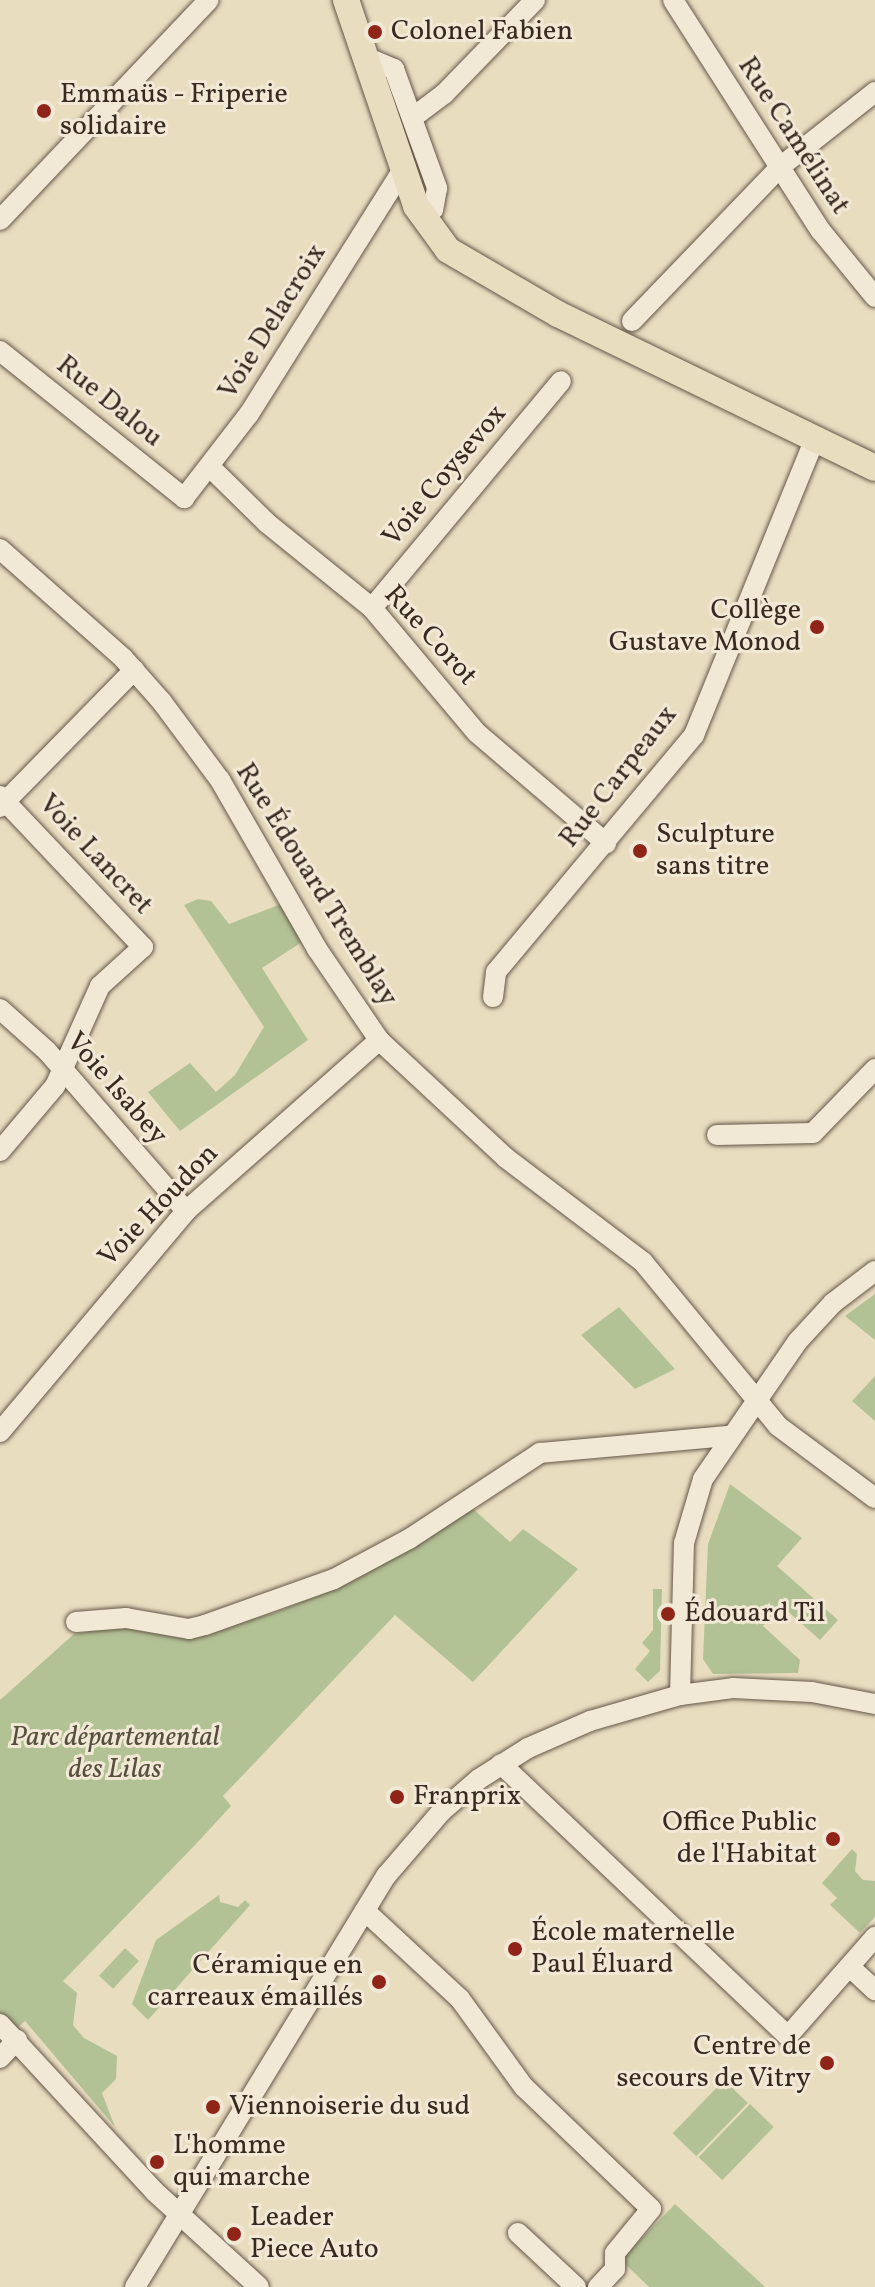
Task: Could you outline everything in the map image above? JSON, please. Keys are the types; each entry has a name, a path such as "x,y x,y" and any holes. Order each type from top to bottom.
{"main road":[{"path":"346,0 433,210 449,233 479,259 560,301 602,332"},
{"path":"368,52 364,65 402,171 423,218 448,250 558,314 602,332 875,468"}],"street":[{"path":"0,220 209,0"},
{"path":"412,118 444,94 535,0"},
{"name":"Rue Camélinat","path":"673,0 821,231 875,297"},
{"path":"368,52 394,69 437,188 433,210"},
{"path":"632,321 780,167 875,92"},
{"name":"Voie Delacroix","path":"184,498 211,468 249,414 402,171"},
{"name":"Rue Dalou","path":"0,351 184,498"},
{"name":"Voie Coysevox","path":"372,608 561,381"},
{"name":"Rue Carpeaux","path":"493,997 496,972 694,735 815,438"},
{"name":"Rue Corot","path":"211,468 267,523 372,608 477,733 606,843"},
{"name":"Rue Édouard Tremblay","path":"0,549 134,670 220,780 317,949 379,1040 506,1158 643,1262 778,1426 875,1498"},
{"path":"2,801 134,670"},
{"name":"Voie Lancret","path":"2,801 143,947 100,986 61,1072"},
{"name":"Voie Isabey","path":"0,1009 47,1051 61,1072 186,1211"},
{"name":"Voie Houdon","path":"0,1432 186,1211 379,1040"},
{"path":"717,1135 813,1133 875,1069"},
{"path":"0,1151 61,1072"},
{"path":"680,1695 684,1543 703,1479 728,1436 797,1342 833,1303 875,1271"},
{"path":"76,1622 126,1618 189,1629 205,1625 334,1579 409,1539 540,1453 728,1436"},
{"path":"135,2287 386,1876 442,1811 501,1764 590,1721 680,1695 733,1688 812,1692 873,1700"},
{"path":"501,1764 788,2036 875,1937"},
{"path":"365,1911 460,1999 524,2087 651,2209 615,2253 615,2269 598,2287"},
{"path":"850,1967 875,1990"},
{"path":"0,2024 178,2215 259,2287"},
{"path":"0,2058 17,2040"},
{"path":"518,2233 576,2287"}],"green space":[{"path":"198,899 211,901 229,924 281,904 302,942 262,968 308,1040 180,1131 148,1092 190,1063 216,1092 235,1075 264,1027 184,905"},
{"path":"875,1294 875,1340 845,1316"},
{"path":"619,1307 675,1369 635,1389 581,1335"},
{"path":"875,1376 875,1421 852,1401"},
{"path":"730,1484 802,1538 777,1566 838,1620 820,1640 783,1607 763,1626 800,1660 798,1673 713,1674 703,1659 708,1544"},
{"name":"Parc départemental des Lilas","path":"472,1508 510,1542 523,1529 578,1569 473,1682 395,1615 223,1796 231,1806 63,1981 77,1993 73,2025 84,2038 117,2056 116,2079 102,2093 115,2127 25,2021 14,2031 0,2020 0,1700 74,1634 125,1625 185,1637 274,1613 334,1589"},
{"path":"653,1589 662,1589 660,1671 648,1682 635,1669 650,1651 642,1643 653,1630"},
{"path":"852,1849 857,1854 855,1871 863,1880 875,1881 875,1917 860,1933 830,1905 837,1898 822,1883"},
{"path":"219,1895 220,1902 238,1907 245,1900 250,1905 148,2020 132,2004 156,1940"},
{"path":"125,1948 139,1961 113,1989 99,1976"},
{"path":"724,2080 748,2103 696,2156 673,2133"},
{"path":"750,2104 774,2127 722,2180 699,2157"},
{"path":"675,2204 765,2287 649,2287 621,2260"}],"place":[{"name":"Colonel Fabien","path":"375,32"},
{"name":"Emmaüs - Friperie solidaire","path":"44,111"},
{"name":"Collège Gustave Monod","path":"817,627"},
{"name":"Sculpture sans titre","path":"640,851"},
{"name":"Édouard Til","path":"668,1614"},
{"name":"Franprix","path":"397,1797"},
{"name":"Office Public de l'Habitat","path":"833,1839"},
{"name":"École maternelle Paul Éluard","path":"515,1949"},
{"name":"Céramique en carreaux émaillés","path":"379,1982"},
{"name":"Centre de secours de Vitry","path":"827,2063"},
{"name":"Viennoiserie du sud","path":"213,2107"},
{"name":"L'homme qui marche","path":"157,2162"},
{"name":"Leader Piece Auto","path":"234,2234"}]}
